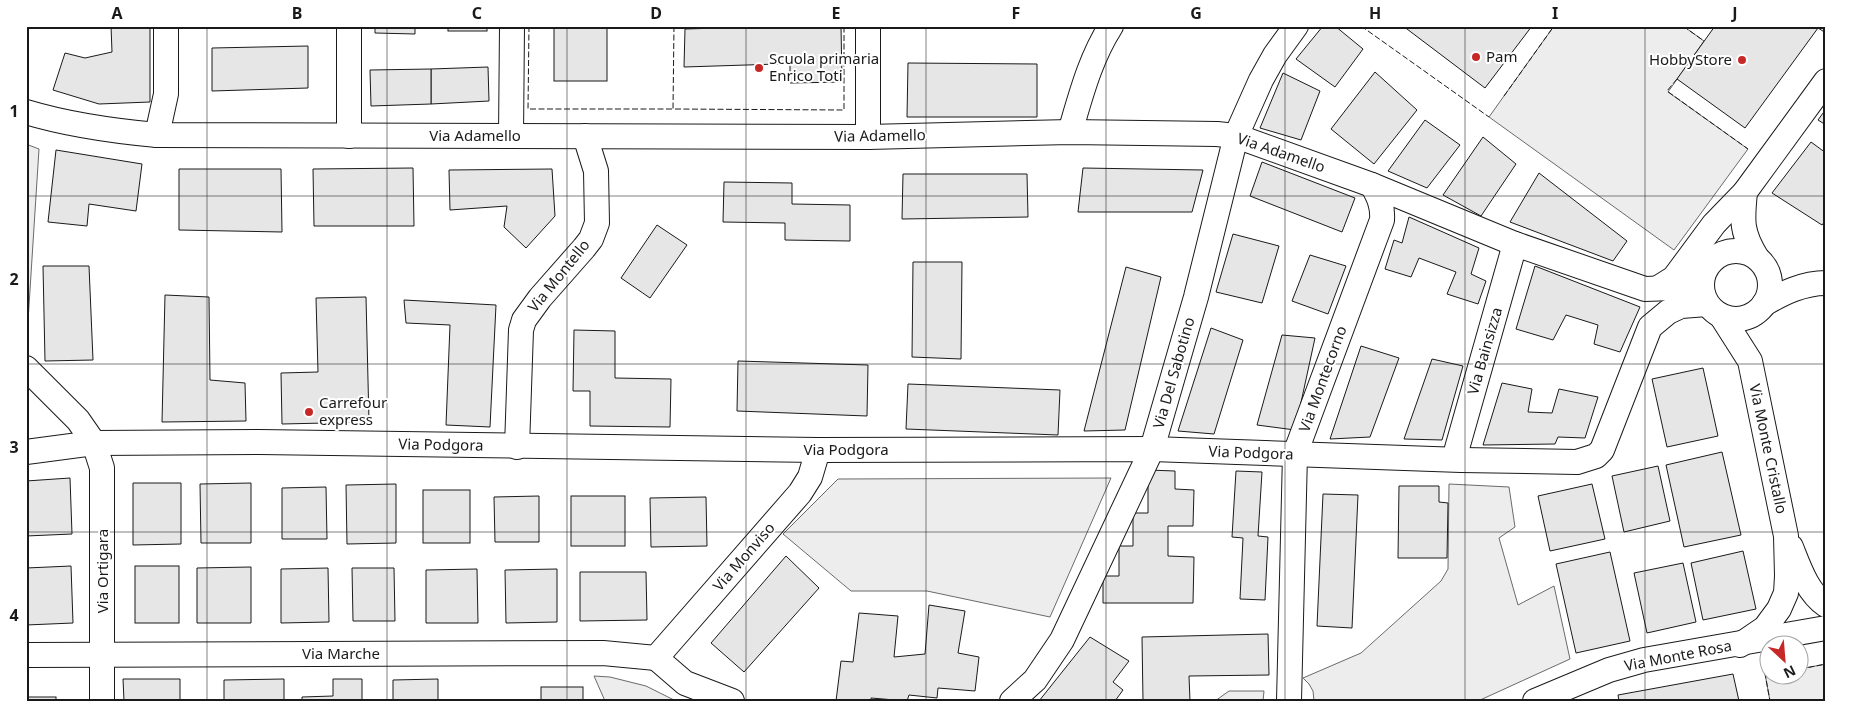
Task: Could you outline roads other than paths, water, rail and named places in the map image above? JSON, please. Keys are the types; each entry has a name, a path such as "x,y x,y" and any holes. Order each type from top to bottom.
{"street":[{"path":"157,135 166,94 166,26"},
{"path":"349,26 349,136"},
{"path":"511,136 512,26"},
{"path":"868,26 868,137"},
{"path":"1070,132 1089,66 1111,26"},
{"name":"Via Del Sabotino","path":"1012,701 1035,680 1062,640 1152,450 1196,297 1236,136 1261,80 1275,55 1296,26"},
{"path":"1650,327 1654,310 1651,289 1674,278 1714,224 1745,192 1826,81"},
{"name":"Via Adamello","path":"26,112 92,127 157,135 868,137 1070,132 1217,134 1236,136 1372,185 1515,244 1651,289 1673,288 1689,284 1703,274"},
{"name":"Via Montello","path":"517,447 521,330 524,320 540,298 591,239 597,223 596,171 585,136"},
{"name":"Via Montecorno","path":"1290,701 1295,454 1382,220 1383,209 1372,185"},
{"path":"1722,254 1745,192"},
{"name":"Via Monte Cristallo","path":"1745,192 1742,221 1750,246 1768,274 1770,284 1769,295 1761,308 1750,361 1786,536"},
{"name":"Via Bainsizza","path":"1454,460 1515,244"},
{"path":"1703,274 1708,265 1722,254 1740,251 1788,274 1801,273 1826,277"},
{"name":"Via Monte Cristallo","path":"1703,274 1702,289 1714,310 1750,361"},
{"path":"1650,327 1668,312 1681,306 1714,310 1741,319 1750,316 1779,295 1813,283 1826,283"},
{"name":"Via Podgora","path":"26,452 94,443 259,442 818,450 1152,450 1577,462 1596,456 1602,450 1650,327"},
{"name":"Via Ortigara","path":"26,368 78,420 94,443 102,468 104,655 102,701"},
{"name":"Via Monviso","path":"656,658 800,493 810,477 818,450"},
{"path":"1786,536 1809,587 1820,601 1826,605"},
{"path":"1740,645 1765,628 1779,610 1786,593 1788,576 1786,536"},
{"name":"Via Monte Rosa","path":"1535,701 1609,670 1644,660 1740,645 1826,628"},
{"name":"Via Marche","path":"26,655 603,653 656,658"},
{"path":"656,658 685,683 732,701"}],"place":[{"name":"Pam","path":"1476,57"},
{"name":"HobbyStore","path":"1742,60"},
{"name":"Scuola primaria Enrico Toti","path":"759,68"},
{"name":"Carrefour express","path":"309,412"}]}
